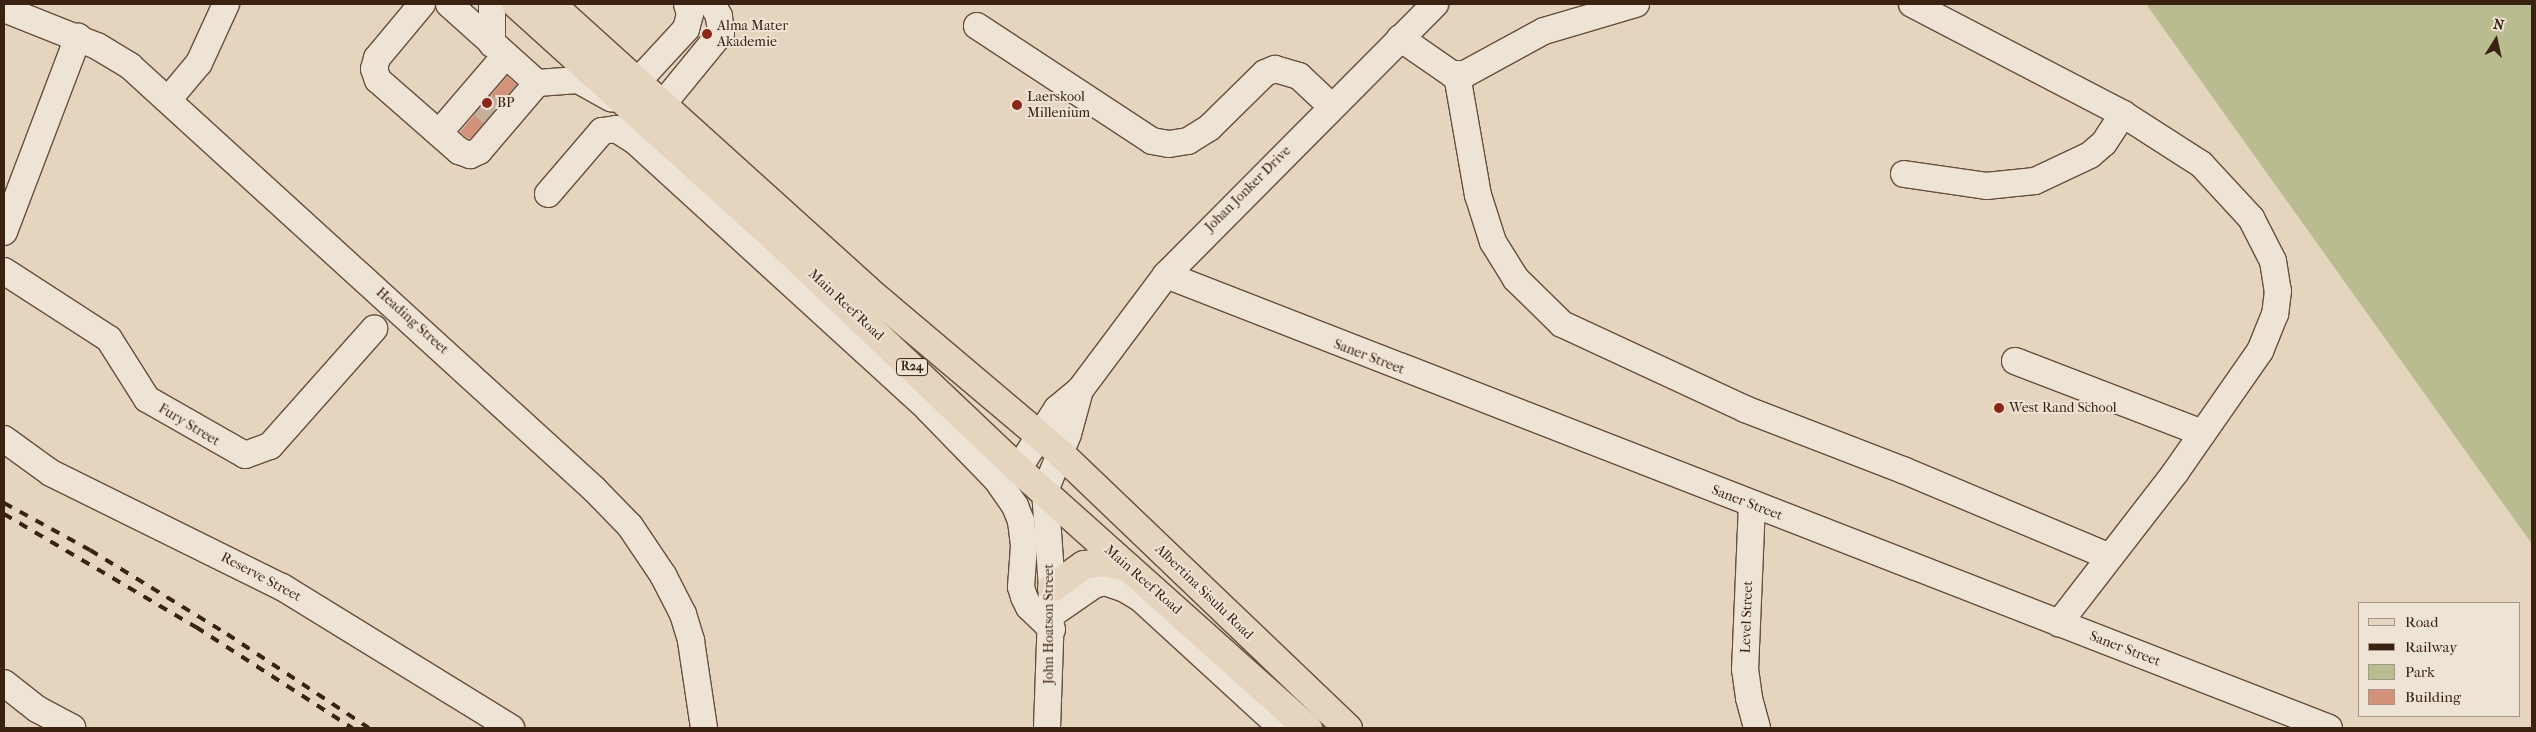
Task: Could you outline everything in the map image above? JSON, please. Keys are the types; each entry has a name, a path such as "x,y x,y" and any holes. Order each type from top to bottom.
{"main road":[{"name":"Main Reef Road","path":"516,4 654,112 1061,454"},
{"name":"Main Reef Road","path":"551,4 638,81 654,112 1018,469 1045,491 1127,567 1308,728"},
{"name":"Albertina Sisulu Road","path":"1061,454 1348,728"},
{"path":"1052,610 1084,565 1105,562 1127,567"}],"street":[{"path":"168,100 199,62 226,4"},
{"path":"422,4 377,58 374,69 378,80 459,151 470,155 479,151 498,50 492,4"},
{"path":"449,4 537,83"},
{"path":"638,81 686,29 690,14 687,4"},
{"path":"438,133 537,83 578,80 654,112 721,34 719,16 712,4"},
{"name":"Johan Jonker Drive","path":"1018,469 1057,409 1080,390 1166,275 1331,106 1434,4"},
{"path":"1400,38 1457,75 1470,72 1544,31 1636,4"},
{"path":"1912,4 2123,114 2202,164 2252,218 2273,261 2278,291 2272,324 2255,359 2203,433 2059,623"},
{"name":"Heading Street","path":"4,9 78,37 130,66 594,489 630,526 663,575 683,614 692,641 704,728"},
{"path":"977,26 1152,141 1169,144 1188,141 1209,128 1265,73 1275,69 1300,76 1331,106"},
{"path":"4,232 78,37"},
{"path":"1457,75 1478,195 1492,242 1516,279 1562,324 1745,409 1903,470 2108,556"},
{"path":"1904,174 1986,186 2035,181 2090,156 2104,143 2123,114"},
{"path":"548,194 602,131 616,129 635,141 914,396 997,480 1015,506 1021,521 1024,546 1021,587 1028,607 1052,610 1094,585 1104,582 1125,589 1140,598 1282,728"},
{"name":"Fury Street","path":"4,271 109,339 147,399 245,455 270,446 374,329"},
{"name":"Saner Street","path":"1166,275 2329,728"},
{"path":"2015,361 2203,433"},
{"name":"Johan Jonker Drive","path":"1045,491 1061,454 1080,390"},
{"name":"Reserve Street","path":"4,439 52,473 282,586 511,728"},
{"name":"John Hoatson Street","path":"1045,491 1052,610 1047,728"},
{"name":"Level Street","path":"1752,504 1745,668 1748,698 1757,728"},
{"path":"4,683 37,709 72,728"}],"green space":[{"path":"2146,4 2532,4 2532,544"}],"building":[{"path":"507,76 516,84 470,139 467,138 460,132"}],"tunnel":[{"path":"477,100 494,115"}],"railway":[{"path":"4,503 90,550 227,634 369,728"},
{"path":"4,514 196,627 352,728"}],"place":[{"name":"Alma Mater Akademie","path":"707,34"},
{"name":"BP","path":"487,103"},
{"name":"Laerskool Millenium","path":"1017,105"},
{"name":"West Rand School","path":"1999,408"}]}
